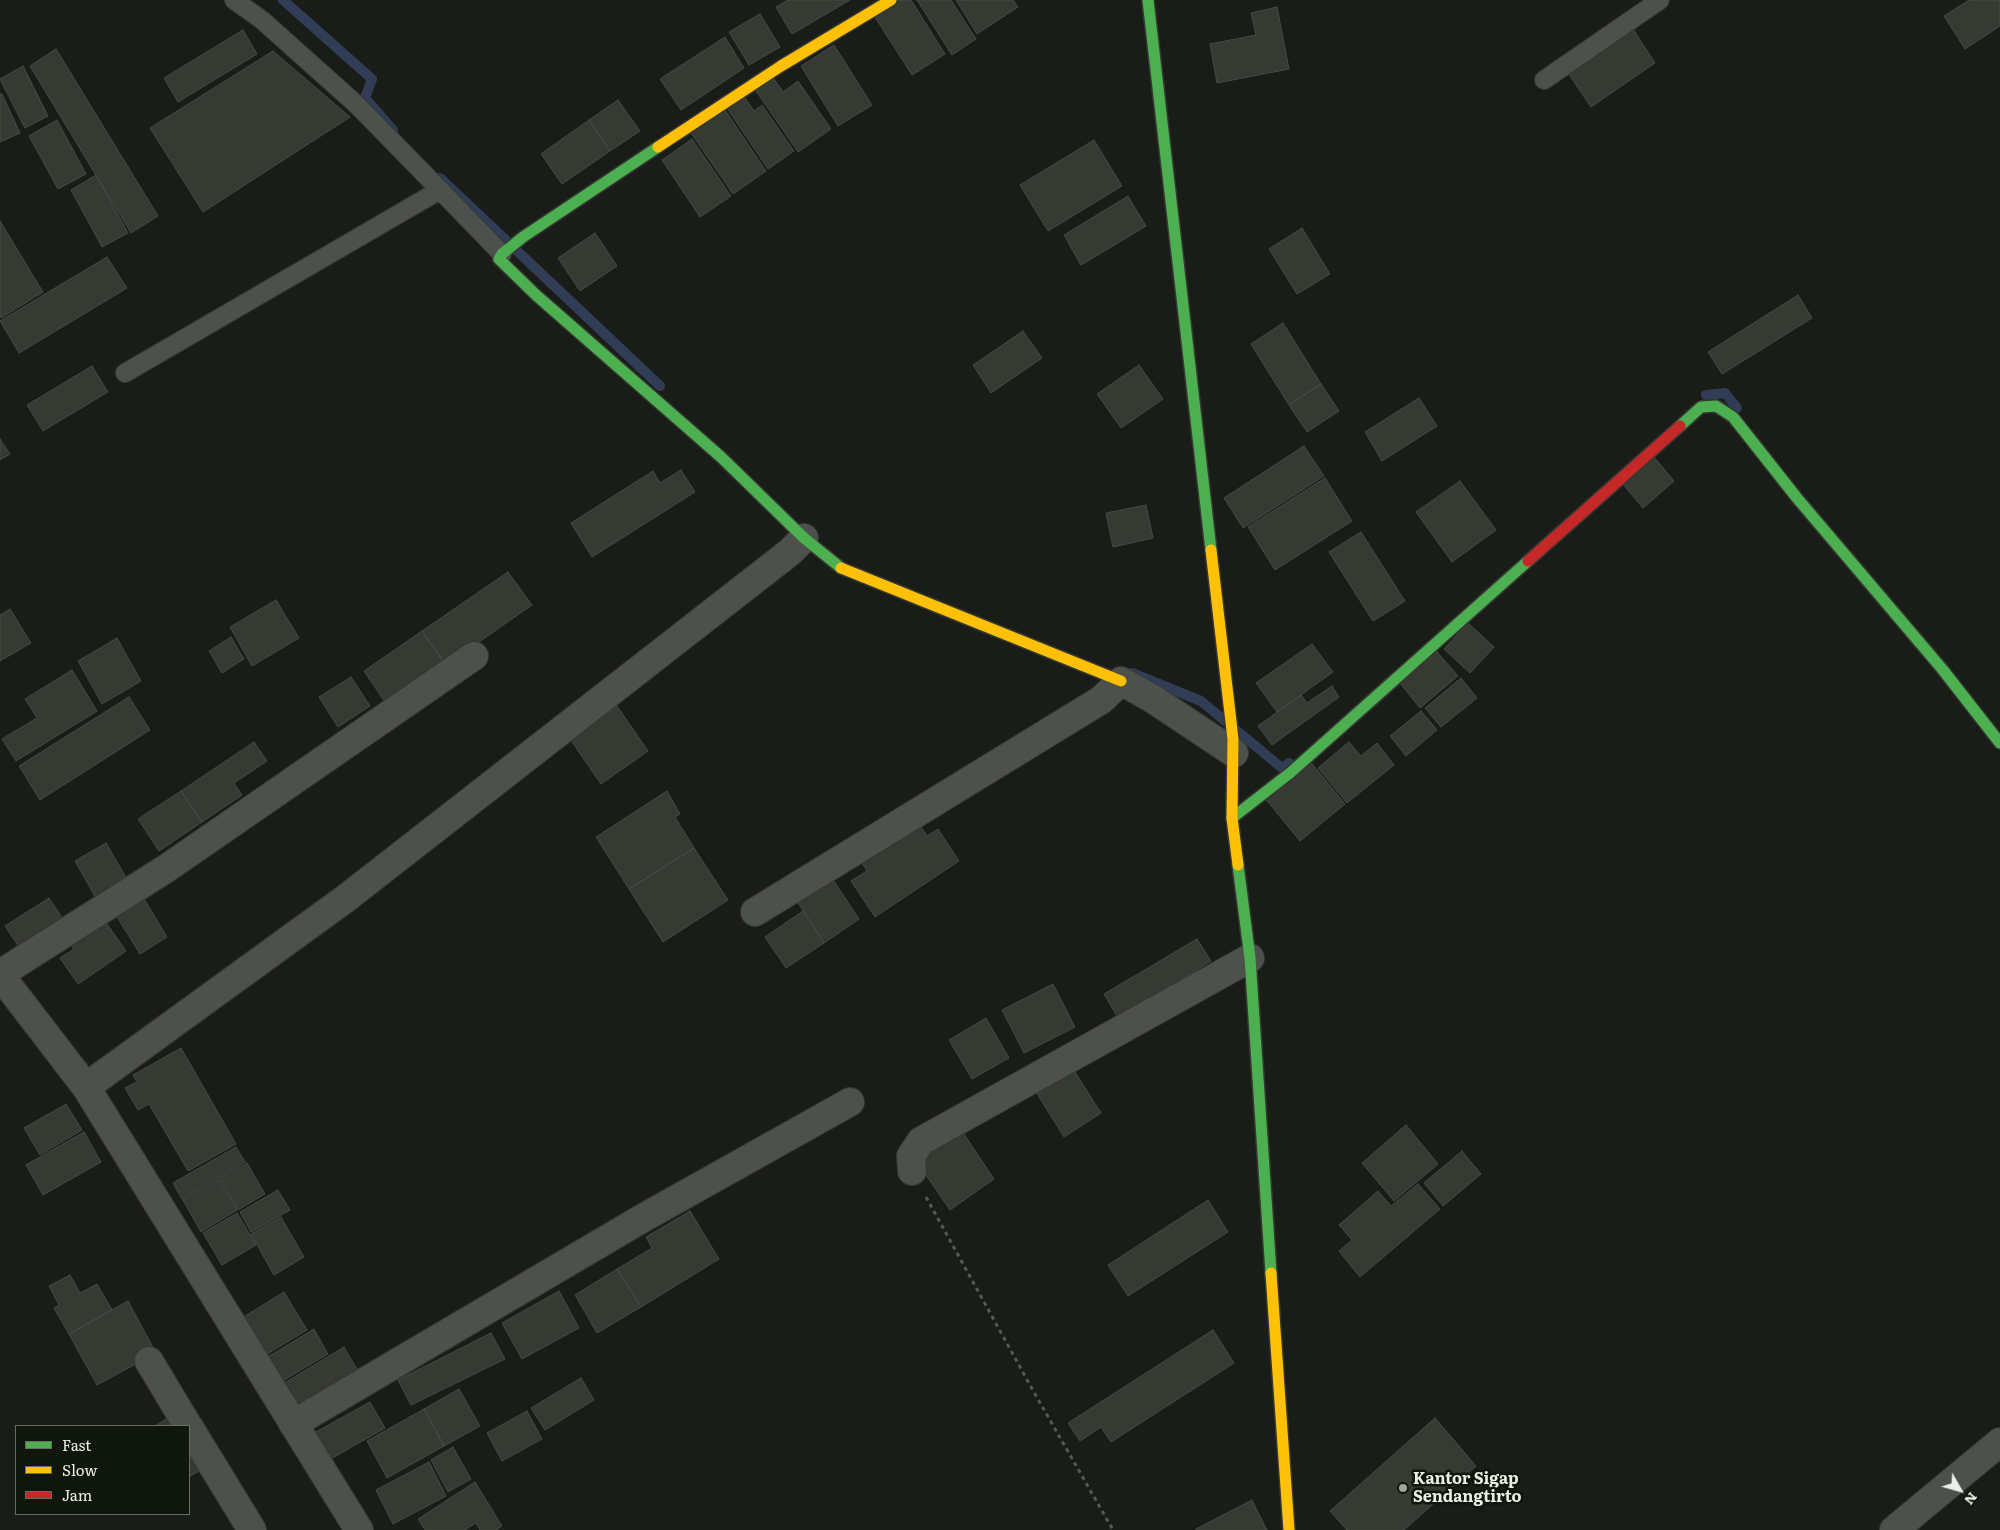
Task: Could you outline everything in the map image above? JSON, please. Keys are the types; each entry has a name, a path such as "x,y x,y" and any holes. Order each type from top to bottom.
{"street":[{"path":"891,0 781,66 523,237 505,251 499,259 536,296 722,457 804,538 842,569 1121,681 1153,699 1234,753"},
{"path":"1148,0 1234,753 1232,818 1250,958 1289,1530"},
{"path":"1232,818 1290,773 1701,407 1716,406 1733,417 1797,498 1943,670 2000,743"},
{"path":"86,1087 345,899 782,558 804,538"},
{"path":"359,1530 86,1087 0,974 168,868 474,656"},
{"path":"755,912 1100,700 1121,681"},
{"path":"912,1171 911,1156 921,1141 1250,958"},
{"path":"293,1424 643,1218 850,1102"},
{"path":"149,1361 188,1425"},
{"path":"190,1429 252,1530"},
{"path":"1894,1530 2000,1442"}],"lane":[{"path":"234,0 262,20 357,105 440,190 505,251"},
{"path":"1544,80 1660,0"},
{"path":"125,373 440,190"}],"path":[{"path":"912,1171 1031,1387 1113,1530"}],"building":[{"path":"788,0 850,0 792,34 776,7"},
{"path":"894,0 911,0 945,54 912,75 873,14"},
{"path":"917,0 951,0 976,39 952,55"},
{"path":"956,0 1013,0 1018,7 977,34"},
{"path":"1969,0 2000,0 2000,26 1965,49 1944,16"},
{"path":"1277,7 1289,69 1217,83 1210,44 1256,35 1251,13"},
{"path":"760,14 780,47 749,65 729,32"},
{"path":"1633,29 1655,63 1591,107 1568,73"},
{"path":"243,30 257,54 178,102 164,78"},
{"path":"725,37 744,68 681,110 660,79"},
{"path":"834,45 872,105 838,126 801,66"},
{"path":"56,49 158,216 131,233 30,66"},
{"path":"273,51 350,117 203,212 150,128"},
{"path":"23,66 48,116 25,128 0,79"},
{"path":"774,79 783,92 798,81 831,129 798,152 756,91"},
{"path":"742,93 754,111 762,105 794,151 768,169 725,105"},
{"path":"0,94 2,94 20,133 0,142"},
{"path":"618,100 640,131 610,151 589,120"},
{"path":"725,110 766,171 733,194 691,133"},
{"path":"57,120 86,174 58,189 29,136"},
{"path":"589,120 610,151 562,184 541,154"},
{"path":"692,139 731,196 700,217 662,160"},
{"path":"1094,140 1122,186 1048,231 1020,185"},
{"path":"96,175 128,233 102,247 71,190"},
{"path":"1128,196 1146,226 1081,265 1064,235"},
{"path":"0,221 43,292 1,318 0,316"},
{"path":"1302,228 1330,274 1297,294 1269,249"},
{"path":"595,233 617,266 580,291 558,258"},
{"path":"107,257 127,288 19,353 0,321"},
{"path":"1798,295 1812,318 1722,374 1708,352"},
{"path":"1283,323 1321,384 1289,405 1251,344"},
{"path":"1023,331 1042,358 991,393 973,365"},
{"path":"1139,365 1163,399 1121,428 1097,394"},
{"path":"92,366 108,392 43,431 27,405"},
{"path":"1321,384 1339,411 1307,432 1289,405"},
{"path":"1419,398 1437,426 1382,461 1365,432"},
{"path":"0,439 10,454 0,460"},
{"path":"1304,446 1324,476 1243,528 1224,498"},
{"path":"1653,456 1674,481 1643,508 1622,483"},
{"path":"681,470 695,492 592,557 571,523 653,471 660,483"},
{"path":"1325,478 1352,521 1275,570 1248,527"},
{"path":"1460,481 1496,530 1452,562 1416,512"},
{"path":"1146,505 1153,538 1113,547 1106,513"},
{"path":"1361,532 1405,601 1373,621 1329,552"},
{"path":"508,572 532,605 446,665 422,631"},
{"path":"276,600 299,638 252,666 230,627"},
{"path":"10,609 31,643 0,661 0,615"},
{"path":"1468,623 1494,647 1470,673 1444,649"},
{"path":"422,631 446,665 387,705 364,671"},
{"path":"231,637 244,659 222,673 209,651"},
{"path":"117,638 141,681 102,704 78,661"},
{"path":"1312,644 1333,672 1277,712 1256,683"},
{"path":"1437,652 1458,676 1420,708 1400,683"},
{"path":"72,670 97,711 16,761 2,739 37,718 25,699"},
{"path":"351,677 370,706 338,727 319,697"},
{"path":"1461,678 1477,698 1441,727 1425,708"},
{"path":"1332,686 1339,697 1272,745 1258,726 1301,695 1307,703"},
{"path":"129,697 150,730 40,800 19,766"},
{"path":"617,706 648,751 601,784 570,739"},
{"path":"1421,711 1437,730 1406,756 1390,736"},
{"path":"254,742 267,761 234,783 242,795 202,822 181,791"},
{"path":"1349,742 1361,756 1377,743 1394,765 1347,803 1318,768"},
{"path":"1309,760 1345,804 1300,841 1264,797"},
{"path":"181,791 202,822 159,851 138,819"},
{"path":"667,791 680,814 675,817 694,848 629,889 596,837"},
{"path":"916,820 927,836 938,829 959,861 875,917 851,881 867,871 859,858"},
{"path":"106,843 128,881 97,900 75,861"},
{"path":"694,848 728,900 663,942 629,889"},
{"path":"828,872 859,919 824,943 793,895"},
{"path":"140,892 167,937 140,954 112,909"},
{"path":"49,898 65,922 21,950 5,926"},
{"path":"803,911 824,943 786,968 765,937"},
{"path":"100,914 126,951 78,984 60,958 74,949 66,939"},
{"path":"1197,939 1211,961 1118,1018 1104,994"},
{"path":"1053,984 1075,1027 1024,1053 1002,1010"},
{"path":"986,1018 1009,1058 972,1079 949,1040"},
{"path":"181,1048 236,1144 188,1171 149,1104 138,1110 125,1088 137,1082 133,1075"},
{"path":"1070,1064 1101,1113 1064,1137 1033,1087"},
{"path":"66,1104 82,1130 40,1155 24,1128"},
{"path":"1406,1125 1438,1164 1394,1201 1362,1163"},
{"path":"962,1131 994,1179 950,1210 917,1162"},
{"path":"84,1132 101,1162 43,1195 26,1165"},
{"path":"236,1147 245,1162 182,1199 173,1183"},
{"path":"1462,1151 1481,1174 1443,1206 1424,1183"},
{"path":"247,1163 265,1194 238,1210 220,1178"},
{"path":"219,1179 237,1210 201,1232 183,1200"},
{"path":"1418,1184 1440,1209 1360,1277 1339,1251 1352,1240 1339,1225 1378,1191 1391,1206"},
{"path":"278,1190 290,1210 251,1232 240,1212"},
{"path":"1208,1200 1228,1232 1128,1296 1108,1265"},
{"path":"690,1211 719,1259 641,1307 617,1269 652,1248 646,1237"},
{"path":"237,1213 256,1245 222,1265 203,1233"},
{"path":"281,1217 304,1257 274,1275 251,1234"},
{"path":"617,1269 641,1307 597,1333 575,1295"},
{"path":"70,1275 80,1293 97,1284 112,1310 69,1334 54,1308 59,1305 49,1286"},
{"path":"559,1291 579,1328 522,1359 502,1323"},
{"path":"284,1292 307,1330 264,1356 242,1318"},
{"path":"128,1301 156,1353 97,1385 69,1334"},
{"path":"314,1329 328,1354 281,1382 266,1358"},
{"path":"1213,1330 1234,1363 1111,1442 1101,1427 1080,1441 1068,1423"},
{"path":"491,1333 505,1359 411,1405 398,1380"},
{"path":"344,1347 358,1371 295,1409 281,1385"},
{"path":"581,1378 594,1400 545,1430 531,1408"},
{"path":"459,1389 480,1426 444,1446 424,1409"},
{"path":"370,1402 385,1428 329,1460 314,1433"},
{"path":"424,1409 444,1446 387,1478 367,1441"},
{"path":"527,1411 542,1439 502,1461 487,1433"},
{"path":"176,1413 182,1425 157,1425"},
{"name":"Kantor Sigap Sendangtirto","path":"1435,1418 1476,1466 1404,1530 1347,1530 1330,1511"},
{"path":"190,1437 207,1466 190,1476"},
{"path":"453,1447 471,1479 448,1492 431,1460"},
{"path":"429,1462 446,1496 393,1524 376,1490"},
{"path":"475,1482 502,1526 496,1530 480,1530 476,1523 465,1530 425,1530 418,1519"},
{"path":"1252,1500 1267,1530 1196,1530 1196,1529"}],"waterway":[{"path":"283,0 372,79 365,98 393,130"},
{"path":"440,178 660,386"},
{"path":"1706,395 1725,393 1737,408"},
{"path":"1132,673 1201,701 1225,721"},
{"path":"1236,730 1282,768 1289,763"}],"traffic: fast":[{"path":"1148,0 1211,550"},
{"path":"658,147 523,237 502,254 499,259 536,295 721,457 804,538 841,568"},
{"path":"1680,426 1701,407 1716,406 1733,417 1797,498 1943,670 2000,743"},
{"path":"1232,818 1290,773 1528,561"},
{"path":"1238,865 1250,958 1271,1273"}],"traffic: slow":[{"path":"658,147 781,66 891,0"},
{"path":"1211,550 1233,739 1232,818 1238,865"},
{"path":"841,568 1121,681"},
{"path":"1271,1273 1289,1530"}],"traffic: jam":[{"path":"1528,561 1680,426"}],"place":[{"name":"Kantor Sigap Sendangtirto","path":"1403,1488"}]}
